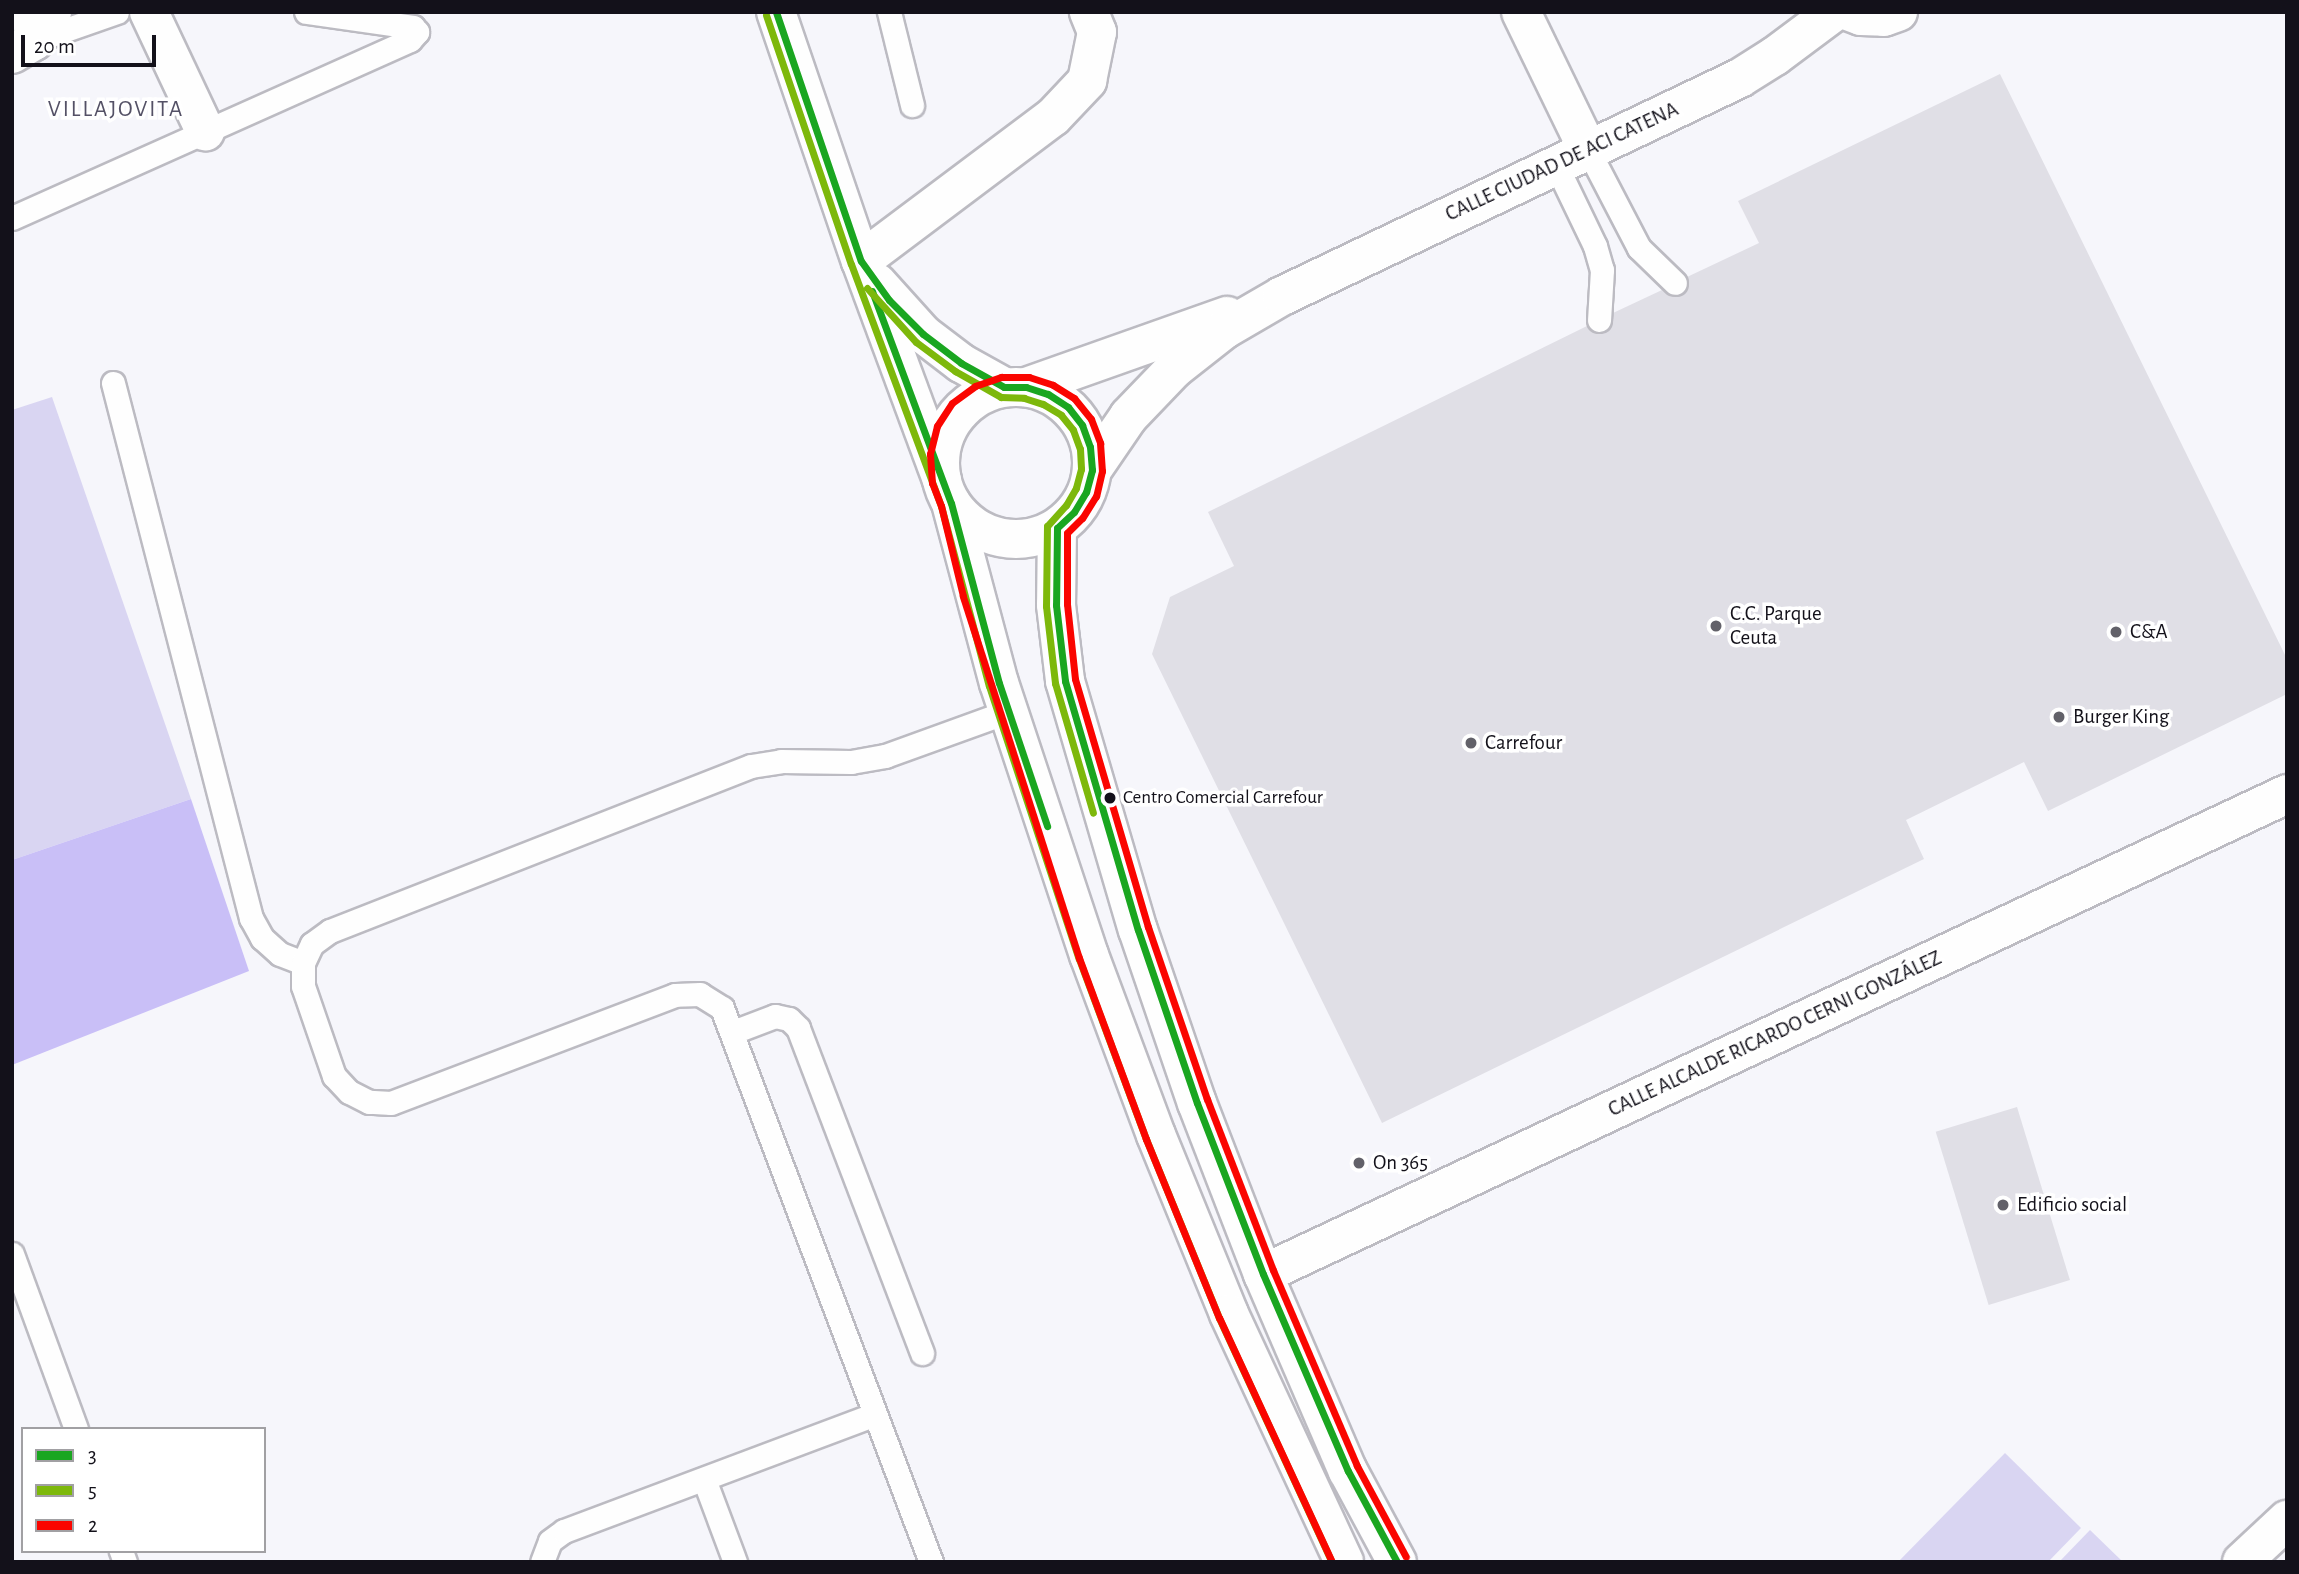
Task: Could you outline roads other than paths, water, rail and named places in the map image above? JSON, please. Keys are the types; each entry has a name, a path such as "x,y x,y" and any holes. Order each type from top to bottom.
{"main road":[{"path":"149,12 205,131"},
{"path":"776,12 861,261 946,491 967,520 987,534 1010,539 1034,537 1057,528 1080,502 1092,470 1090,447 1082,425 1068,407 1048,394 1015,387 961,363 923,334 889,300 861,261"},
{"path":"861,261 1053,117 1087,81 1097,32 1089,12"},
{"path":"1521,12 1572,158"},
{"name":"CALLE CIUDAD DE ACI CATENA","path":"1092,470 1129,416 1174,369 1225,329 1282,296 1740,78 1776,56 1834,12"},
{"path":"1850,12 1861,16 1884,17 1898,12"},
{"name":"CALLE CIUDAD DE ACI CATENA","path":"1015,387 1282,296"},
{"path":"1015,387 980,395 960,410 946,431 940,455 946,491 973,594 1089,955 1156,1135 1229,1314 1344,1562"},
{"path":"1057,528 1056,605 1065,681 1138,930 1197,1103 1262,1274 1348,1471 1397,1562"},
{"name":"CALLE ALCALDE RICARDO CERNI GONZÁLEZ","path":"1262,1274 2287,794"},
{"path":"2242,1562 2287,1520"}],"lane":[{"path":"29,30 117,12"},
{"path":"12,219 410,40 416,32 413,27 306,12"},
{"path":"889,12 912,105"},
{"path":"1572,158 1639,248 1675,283"},
{"path":"1572,158 1602,270 1599,320"},
{"path":"113,383 251,918 262,938 280,954 303,962"},
{"path":"930,1562 722,1008 700,994 675,995 391,1103 369,1102 349,1092 334,1076 303,986 303,962 313,944 330,931 751,766 781,761 851,762 885,757 1009,711"},
{"path":"733,1032 775,1016 789,1019 798,1028 922,1353"},
{"path":"12,1254 75,1427"},
{"path":"542,1562 550,1541 564,1531 875,1414"},
{"path":"704,1479 735,1562"}],"place":[{"name":"C.C. Parque Ceuta","path":"1716,626"},
{"name":"C&A","path":"2116,632"},
{"name":"Burger King","path":"2059,717"},
{"name":"Carrefour","path":"1471,743"},
{"name":"Centro Comercial Carrefour","path":"1110,798"},
{"name":"On 365","path":"1359,1163"},
{"name":"Edificio social","path":"2003,1205"}],"district":[{"name":"VILLAJOVITA","path":"116,110"}]}
